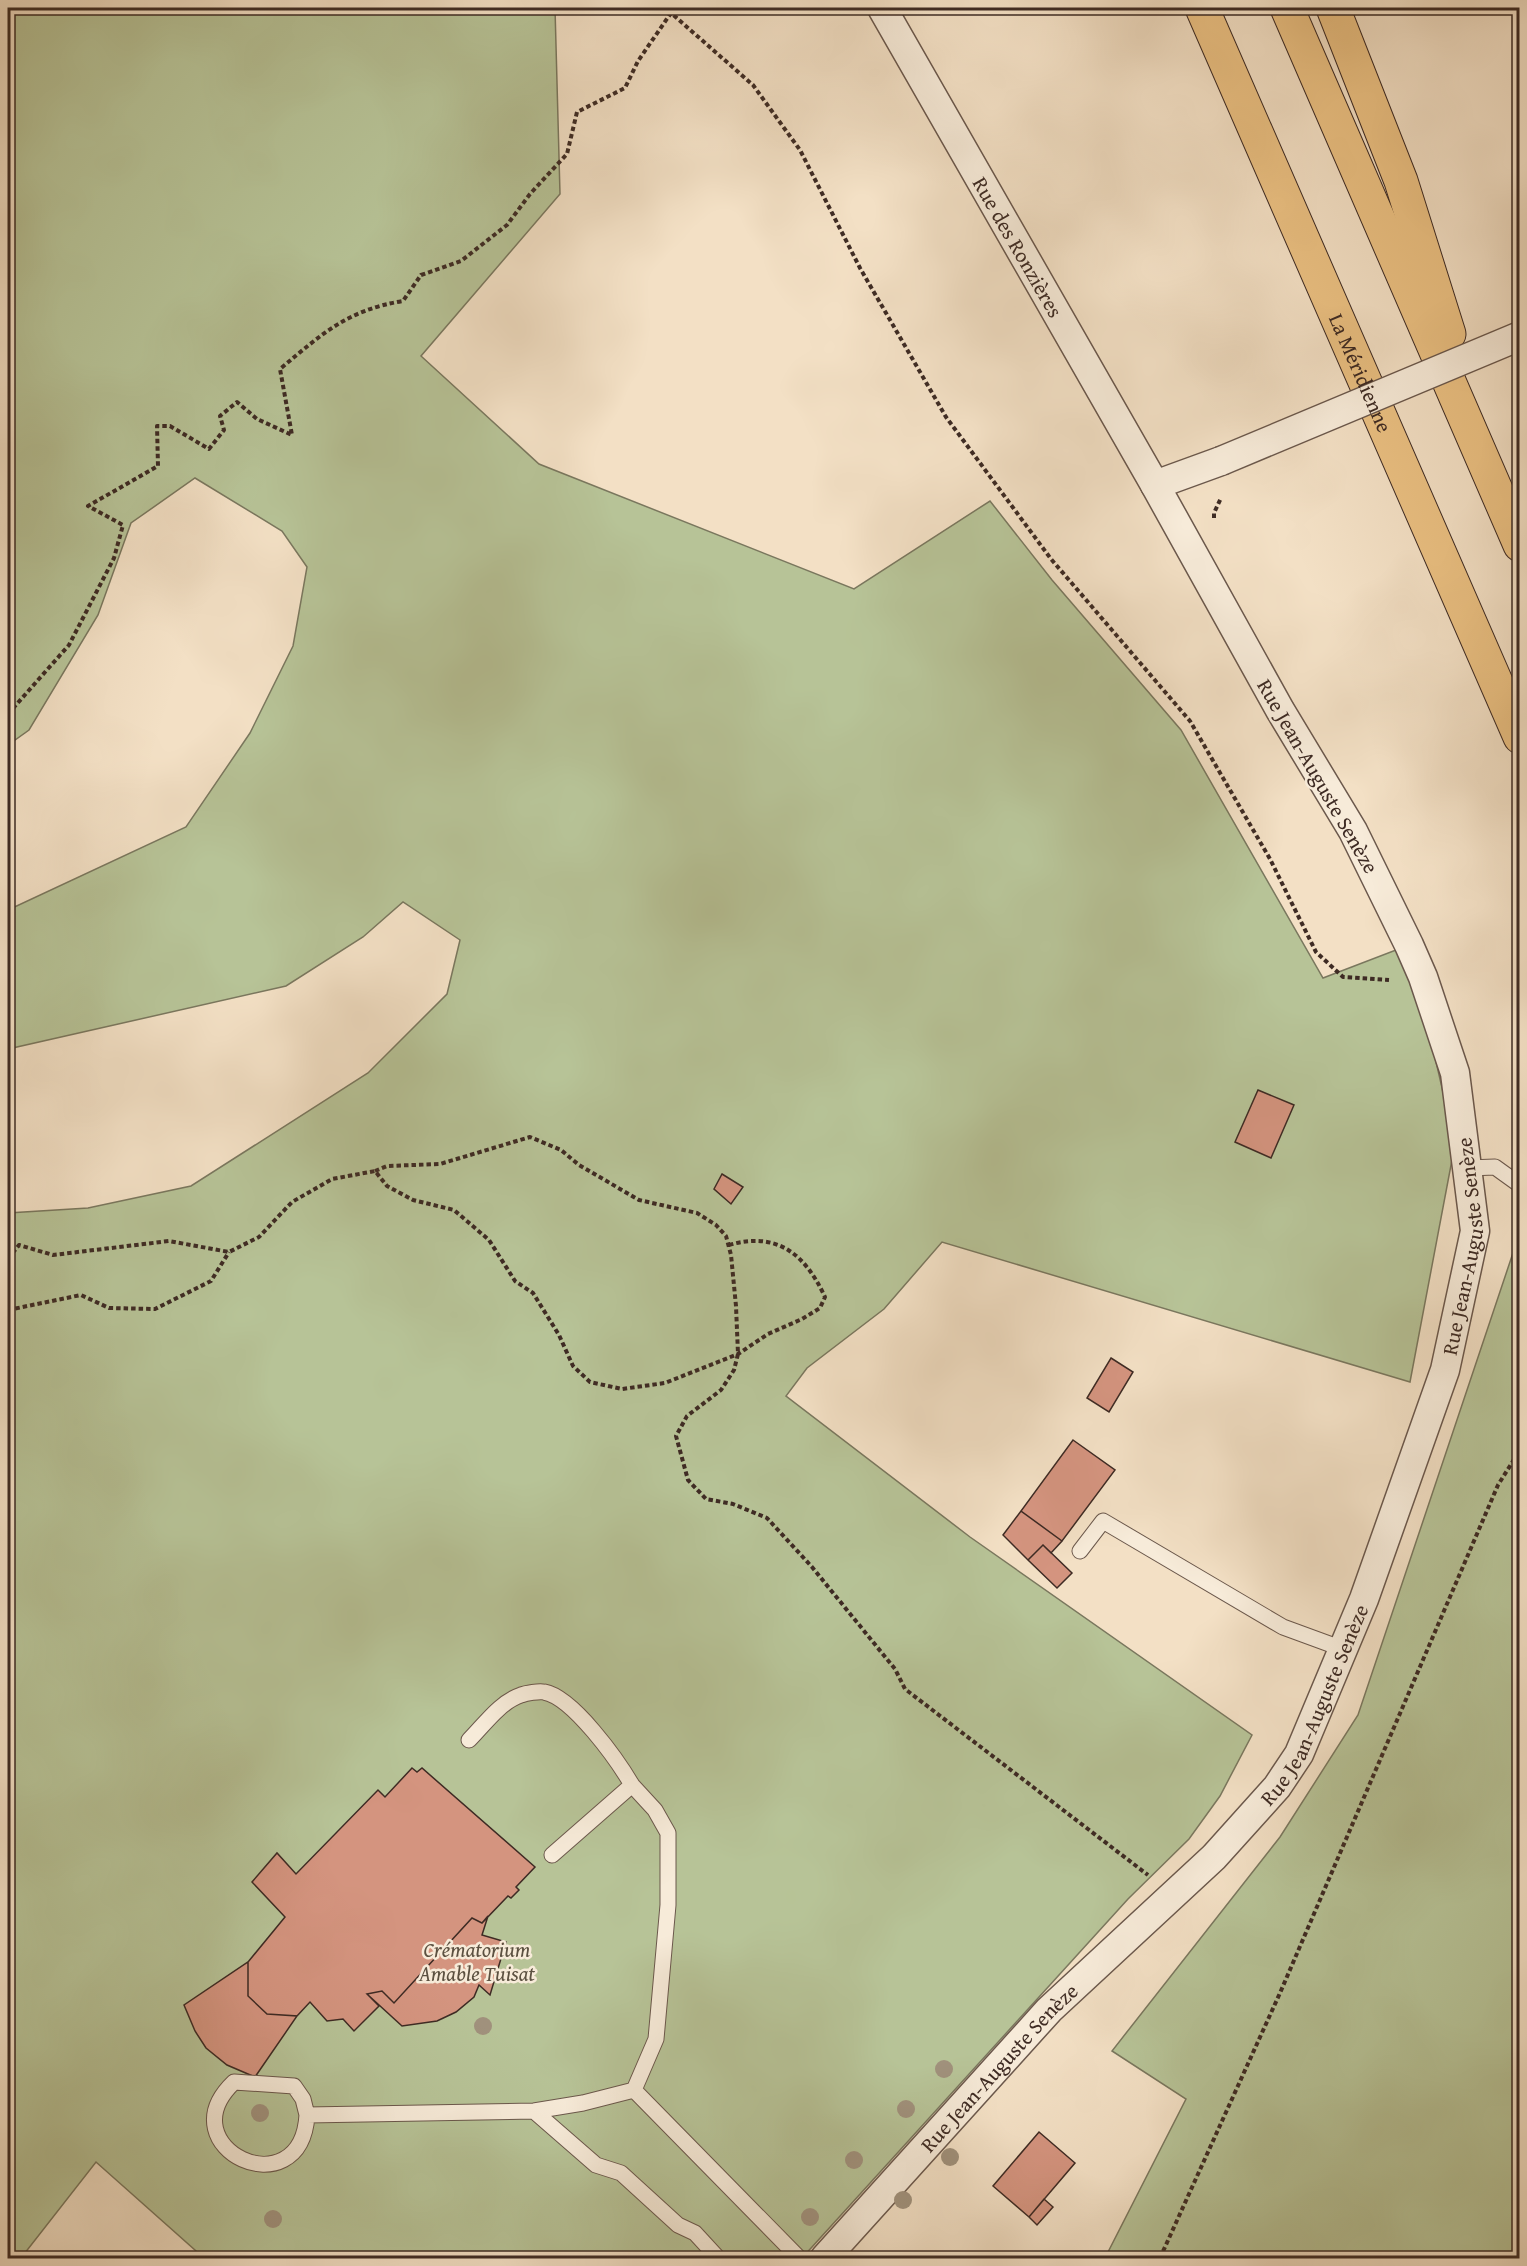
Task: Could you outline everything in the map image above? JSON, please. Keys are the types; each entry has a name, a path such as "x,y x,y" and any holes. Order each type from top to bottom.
{"highway":[{"name":"La Méridienne","path":"1202,8 1520,737"},
{"path":"1287,8 1520,545"},
{"path":"1333,8 1401,181 1501,502"}],"street":[{"name":"Rue des Ronzières","path":"882,8 1155,485"},
{"path":"1155,485 1221,461 1520,336"},
{"name":"Rue Jean-Auguste Senèze","path":"825,2259 1049,2010 1214,1857 1277,1787 1299,1754 1364,1599 1445,1370 1474,1232 1455,1073 1423,976 1353,831 1280,710 1155,485"}],"lane":[{"path":"1468,1168 1495,1167 1520,1185"},
{"path":"1080,1551 1102,1521 1283,1627 1343,1649"},
{"path":"469,1740 499,1709 521,1695 545,1692 570,1707 615,1756 632,1785 655,1810 668,1833 668,1905 656,2039 634,2090"},
{"path":"552,1855 632,1785"},
{"path":"234,2082 294,2086 303,2099 307,2115 306,2131 299,2145 288,2157 273,2164 257,2166 242,2161 228,2152 219,2139 215,2124 216,2107 223,2093 234,2082"},
{"path":"307,2115 534,2111 583,2103 634,2090"},
{"path":"634,2090 799,2259"},
{"path":"534,2111 596,2165 621,2172 678,2225 695,2234 718,2259"}],"path":[{"path":"8,714 69,645 114,558 123,525 88,506 158,466 157,426 170,426 209,448 224,430 220,416 237,402 257,419 292,435 280,369 349,316 379,305 403,301 421,275 461,261 507,225 530,194 567,154 577,112 625,88 638,61 671,13 753,85 800,150 860,268 946,417 1052,559 1190,721 1270,859 1316,952 1343,977 1382,981 1423,976"},
{"path":"8,1310 81,1295 108,1308 155,1309 210,1281 229,1252 259,1237 292,1202 332,1179 375,1171 387,1166 440,1164 530,1137 561,1150 579,1166 639,1200 697,1214 716,1224 726,1236 729,1245 736,1306 738,1354 734,1370 721,1390 687,1416 676,1436 688,1480 706,1499 733,1504 767,1518 827,1585 895,1669 905,1689 1140,1868 1171,1896"},
{"path":"375,1171 387,1186 413,1200 454,1210 489,1240 515,1281 533,1293 559,1335 573,1366 590,1382 622,1389 665,1383 738,1354 768,1334 820,1308 825,1297 803,1261 778,1244 753,1241 729,1245"},
{"path":"8,1259 19,1245 53,1255 169,1241 229,1252"},
{"path":"1160,2259 1280,1993 1498,1485 1520,1450"}],"green space":[{"name":"Crématorium Amable Tuisat","path":"8,8 555,8 560,194 421,356 539,464 854,589 990,501 1052,580 1181,730 1323,978 1409,945 1455,1144 1410,1382 942,1242 884,1309 807,1368 786,1396 970,1537 1252,1735 1220,1796 1189,1839 1128,1899 802,2258 204,2258 96,2162 21,2258 8,2258 8,1213 88,1208 191,1186 368,1073 447,994 460,940 403,902 363,937 286,986 8,1049 8,910 186,827 250,733 293,646 307,567 282,531 195,478 131,523 98,615 29,730 8,745"},
{"path":"1519,1235 1519,2258 1105,2258 1186,2099 1112,2051 1280,1837 1358,1715"}],"building":[{"path":"1258,1090 1294,1105 1271,1158 1235,1142"},
{"path":"722,1174 743,1187 731,1204 714,1189"},
{"path":"1111,1358 1133,1372 1109,1412 1087,1398"},
{"path":"1073,1440 1115,1470 1062,1541 1021,1511"},
{"path":"1021,1511 1062,1541 1051,1553 1043,1545 1028,1560 1003,1535"},
{"path":"1043,1545 1072,1573 1057,1588 1028,1560"},
{"path":"412,1768 417,1772 422,1768 535,1867 516,1887 519,1890 511,1898 508,1896 482,1923 472,1918 394,2003 382,1991 367,1994 379,2006 354,2031 343,2019 327,2021 310,2002 297,2016 267,2014 248,1996 248,1962 285,1917 252,1882 277,1853 296,1874 378,1790 385,1797"},
{"path":"488,1916 482,1935 506,1942 490,1995 479,1985 474,1997 456,2012 437,2021 402,2026 367,1994 382,1991 394,2003 472,1918 482,1923"},
{"path":"248,1962 248,1996 267,2014 297,2016 255,2077 227,2065 206,2048 195,2031 184,2005"},
{"path":"1039,2132 1075,2163 1029,2217 993,2186"},
{"path":"1044,2199 1053,2207 1037,2225 1029,2217"}]}
